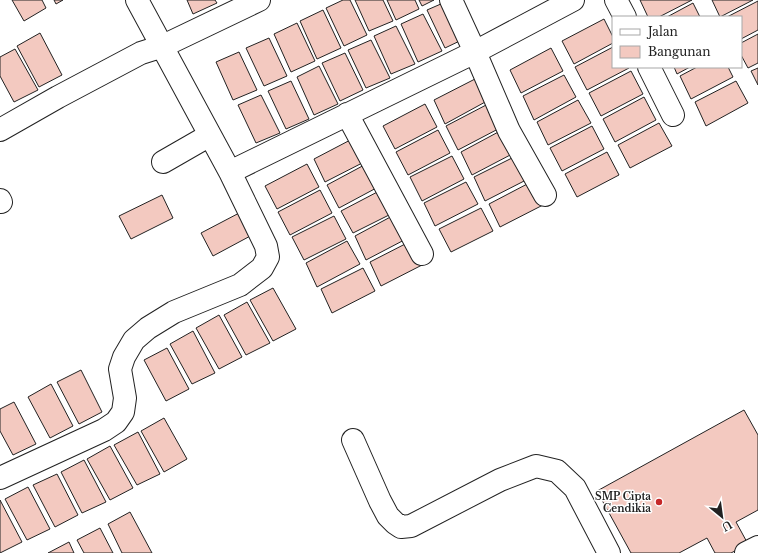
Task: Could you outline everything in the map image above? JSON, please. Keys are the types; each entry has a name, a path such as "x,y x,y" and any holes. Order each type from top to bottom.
{"street":[{"path":"0,478 104,430 116,422 123,412 125,398 120,369 124,357 134,340 148,328 174,312 240,285 262,268 268,257 266,246 230,172 137,0"},
{"path":"0,130 141,53 163,46 259,0"},
{"path":"451,0 510,130 545,195"},
{"path":"230,172 475,52 573,0"},
{"path":"616,0 624,16"},
{"path":"650,68 673,115"},
{"path":"347,114 422,254"},
{"path":"163,162 210,135"},
{"path":"353,440 388,516 401,527 411,526 500,480 536,466 557,471 574,488 609,553"}],"building":[{"path":"12,0 42,0 46,8 24,21"},
{"path":"54,0 63,0 56,4"},
{"path":"187,0 215,0 217,3 193,14"},
{"path":"343,0 350,0 367,35 344,46 326,8"},
{"path":"355,0 383,0 393,21 369,31"},
{"path":"387,0 415,0 419,9 396,20"},
{"path":"419,0 434,0 422,6"},
{"path":"450,0 468,37 445,48 427,10"},
{"path":"640,0 692,0 661,16 648,16"},
{"path":"712,0 753,0 722,16 720,16"},
{"path":"758,1 758,30 742,38 742,16 729,16"},
{"path":"693,3 700,16 669,16"},
{"path":"323,10 341,48 317,59 300,21"},
{"path":"423,14 442,51 418,62 401,24"},
{"path":"604,19 612,35 612,44 574,64 562,41"},
{"path":"297,23 315,61 291,72 274,34"},
{"path":"396,26 415,64 391,74 374,36"},
{"path":"40,33 62,75 39,87 17,46"},
{"path":"758,34 758,63 748,68 742,57 742,42"},
{"path":"269,38 287,76 264,86 246,48"},
{"path":"371,40 390,78 366,88 348,50"},
{"path":"551,48 563,71 521,93 510,70"},
{"path":"612,48 612,68 629,68 587,90 575,67"},
{"path":"15,49 38,90 14,102 0,76 0,57"},
{"path":"239,52 257,90 233,100 216,62"},
{"path":"345,53 363,90 340,101 322,63"},
{"path":"319,66 338,104 314,115 297,77"},
{"path":"674,68 688,68 677,74"},
{"path":"695,68 728,68 733,77 691,99 680,76"},
{"path":"758,68 758,85 751,71"},
{"path":"631,71 643,94 601,116 589,93"},
{"path":"564,75 576,97 534,120 523,96"},
{"path":"475,79 487,101 445,124 434,100"},
{"path":"291,81 309,119 286,129 268,91"},
{"path":"736,81 748,103 706,126 695,102"},
{"path":"261,95 280,133 256,143 238,105"},
{"path":"644,97 656,120 615,142 603,119"},
{"path":"578,100 591,123 548,145 537,122"},
{"path":"425,104 437,127 395,149 383,126"},
{"path":"488,104 500,128 458,150 446,126"},
{"path":"659,123 672,146 630,168 618,145"},
{"path":"592,126 604,149 562,171 550,148"},
{"path":"438,130 450,153 408,175 396,152"},
{"path":"502,130 514,153 472,175 461,152"},
{"path":"356,137 368,160 325,182 314,159"},
{"path":"607,152 619,175 577,197 565,174"},
{"path":"452,156 464,179 422,201 410,177"},
{"path":"516,156 528,179 485,201 474,177"},
{"path":"368,163 380,186 339,208 327,185"},
{"path":"307,164 319,187 277,209 265,186"},
{"path":"466,182 478,204 435,226 424,203"},
{"path":"531,182 543,205 500,227 489,204"},
{"path":"383,189 395,212 353,233 341,211"},
{"path":"320,190 332,213 290,235 278,212"},
{"path":"162,195 173,218 131,239 119,216"},
{"path":"481,208 493,231 451,252 439,229"},
{"path":"243,211 254,234 213,256 201,233"},
{"path":"396,214 408,238 366,260 355,236"},
{"path":"334,216 346,239 304,260 292,237"},
{"path":"347,241 360,264 317,287 306,263"},
{"path":"411,241 424,264 381,286 370,262"},
{"path":"363,268 375,291 332,313 321,289"},
{"path":"273,288 296,329 273,341 250,300"},
{"path":"247,302 270,343 246,355 224,315"},
{"path":"219,315 242,357 219,369 196,328"},
{"path":"193,331 215,373 192,384 170,344"},
{"path":"167,348 189,389 166,401 144,360"},
{"path":"81,370 102,412 79,424 57,382"},
{"path":"51,384 73,426 50,438 28,397"},
{"path":"14,402 36,444 13,455 0,431 0,409"},
{"path":"744,410 758,435 758,510 736,522 748,544 731,553 715,553 707,538 679,553 631,553 597,491"},
{"path":"164,418 187,459 164,472 141,431"},
{"path":"138,432 160,474 137,485 114,445"},
{"path":"110,446 133,488 110,500 87,459"},
{"path":"84,460 106,502 82,513 61,472"},
{"path":"57,474 78,515 55,527 33,485"},
{"path":"28,487 50,529 27,540 5,499"},
{"path":"0,500 22,542 0,553"},
{"path":"130,512 152,553 122,553 108,524"},
{"path":"100,528 113,553 84,553 77,540"},
{"path":"69,542 74,553 48,553"}],"place":[{"name":"SMP Cipta Cendikia","path":"659,502"}]}
